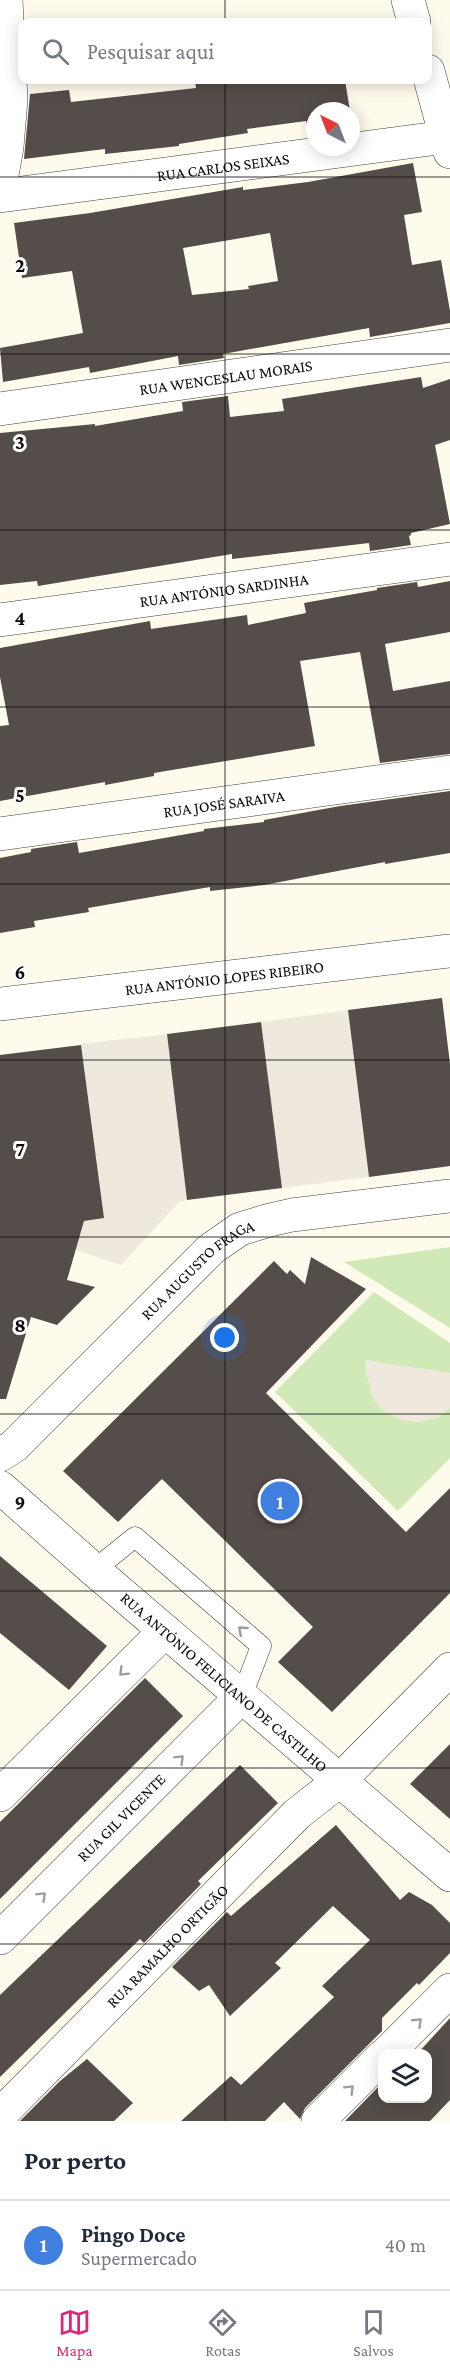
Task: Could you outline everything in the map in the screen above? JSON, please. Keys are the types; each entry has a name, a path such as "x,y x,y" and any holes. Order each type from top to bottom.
{"street":[{"path":"0,186 10,99 6,0"},
{"path":"408,0 413,18"},
{"path":"432,84 448,145"},
{"name":"RUA CARLOS SEIXAS","path":"0,196 448,145"},
{"name":"RUA WENCESLAU MORAIS","path":"0,409 450,345"},
{"name":"RUA ANTÓNIO SARDINHA","path":"0,620 450,559"},
{"name":"RUA JOSÉ SARAIVA","path":"0,834 450,772"},
{"name":"RUA ANTÓNIO LOPES RIBEIRO","path":"0,1004 450,951"},
{"name":"RUA AUGUSTO FRAGA","path":"0,1455 14,1446 212,1248 240,1229 292,1215 450,1196"},
{"name":"RUA ANTÓNIO FELICIANO DE CASTILHO","path":"0,1487 450,1875"},
{"path":"0,1795 165,1631"},
{"name":"RUA RAMALHO ORTIGÃO","path":"0,2115 297,1814 339,1781 450,1669"},
{"name":"RUA GIL VICENTE","path":"0,1938 242,1696"},
{"path":"391,2049 450,1990"},
{"path":"318,2121 378,2061"}],"lane":[{"path":"94,1570 135,1538 144,1545 261,1646 242,1696"}],"green space":[{"path":"450,1247 450,1328 344,1262"},
{"path":"374,1292 450,1343 450,1458 398,1511 275,1392"}],"shaded area":[{"path":"348,1010 369,1177 282,1188 261,1022"},
{"path":"167,1034 187,1200 179,1202 121,1265 76,1250 84,1221 104,1218 81,1044"},
{"path":"366,1360 450,1373 450,1408 439,1417 419,1422 401,1420 382,1410 372,1397 365,1367"}],"building":[{"path":"195,84 346,84 349,102 306,102 306,121 247,129 248,133 179,144 179,146 105,154 105,149 24,159 30,94 69,90 71,102 196,88"},
{"path":"413,163 422,212 404,215 412,265 441,260 450,323 370,337 369,328 223,354 224,358 179,365 178,356 90,373 89,367 3,382 0,348 83,333 72,271 22,278 14,223 90,213 243,187 243,190 308,182","holes":["270,233 278,281 248,286 249,289 192,295 183,248"]},
{"path":"421,377 423,388 450,379 450,440 435,445 450,524 411,533 409,536 411,545 370,551 369,543 232,559 232,554 38,586 37,581 0,585 0,433 95,424 95,426 183,411 182,402 228,396 230,417 284,411 282,399"},
{"path":"450,581 450,632 385,644 393,691 450,681 450,754 380,763 360,652 300,661 315,746 154,773 154,776 105,785 105,782 0,801 0,726 9,725 0,677 0,648 150,621 151,629 247,615 248,625 306,613 304,603 377,590 377,588 417,582 418,587"},
{"path":"450,791 450,853 385,864 385,862 264,885 210,891 210,887 88,908 89,912 34,921 35,927 0,933 0,858 31,852 31,849 77,842 79,853 204,831 204,829 264,822 264,820 340,806"},
{"path":"442,998 450,1064 450,1166 369,1177 348,1010"},
{"path":"261,1022 282,1188 187,1200 167,1034"},
{"path":"81,1045 104,1218 84,1221 67,1280 95,1287 57,1325 31,1317 6,1399 0,1399 0,1055"},
{"path":"311,1257 366,1289 266,1393 406,1532 450,1488 450,1593 332,1712 278,1662 313,1627 162,1479 118,1522 63,1471 274,1261 287,1274 290,1270 305,1284"},
{"path":"0,1556 107,1646 69,1690 0,1633"},
{"path":"145,1678 183,1716 0,1899 0,1822"},
{"path":"450,1744 450,1819 410,1784"},
{"path":"240,1765 278,1803 198,1881 201,1884 144,1943 140,1939 0,2077 0,1995"},
{"path":"336,1825 400,1900 409,1892 432,1905 450,1923 450,1953 382,2018 382,2031 305,2108 300,2119 284,2102 265,2121 181,2121 231,2076 241,2085 334,1997 322,1986 370,1940 333,1906 275,1963 281,1968 230,2016 209,1985 199,1991 172,1967 227,1912 231,1916"},
{"path":"450,2018 450,2100 430,2121 345,2121 378,2087 378,2103 432,2103 432,2049 422,2049"},
{"path":"87,2059 133,2103 114,2121 20,2121 60,2081"}],"place":[{"name":"Pingo Doce","path":"280,1501"}]}
